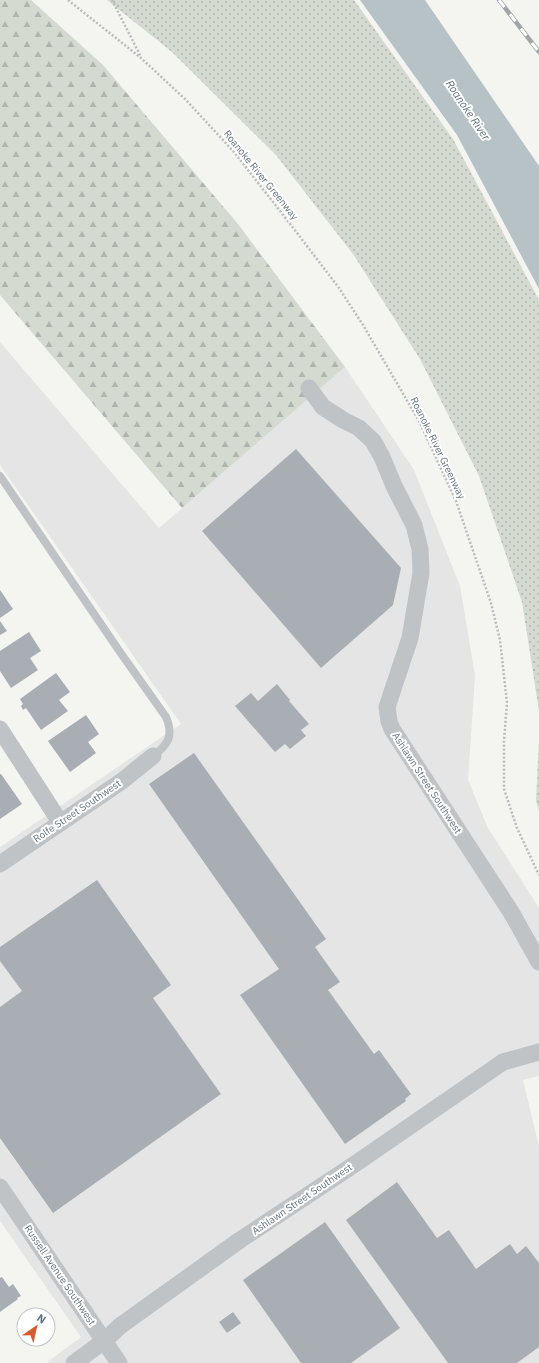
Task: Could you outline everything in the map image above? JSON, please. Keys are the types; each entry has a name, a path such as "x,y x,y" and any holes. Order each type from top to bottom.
{"street":[{"name":"Ashlawn Street Southwest","path":"309,388 323,407 359,428 373,441 414,525 420,549 420,573 410,638 388,707 389,721 392,729 511,912 539,962"},
{"path":"0,729 60,822"},
{"name":"Rolfe Street Southwest","path":"0,864 122,780 153,756"},
{"name":"Ashlawn Street Southwest","path":"74,1363 104,1341 120,1326 240,1240 362,1159 503,1062 539,1052"},
{"name":"Russell Avenue Southwest","path":"0,1187 119,1363"}],"lane":[{"path":"0,476 115,646 166,717 169,725 169,737 164,748 153,756"}],"path":[{"name":"Roanoke River Greenway","path":"68,0 141,58 185,100 234,152 339,288 363,324 419,421 456,501 491,603 500,640 507,703 504,741 504,789 516,828 539,875"},
{"name":"Roanoke River Greenway","path":"112,0 141,58"}],"shaded area":[{"path":"0,342 159,528 345,367 414,470 460,586 475,676 468,780 488,828 539,908 539,1076 523,1080 539,1147 539,1363 46,1363 81,1337 0,1221 0,847 181,724 0,465"}],"green space":[{"path":"0,0 31,0 103,65 238,224 345,367 182,508 0,295"},
{"path":"107,0 354,0 453,139 539,300 539,711 522,602 479,476 420,359 353,254 276,155 172,52"},
{"path":"539,739 539,811 536,801"}],"water":[{"name":"Roanoke River","path":"360,0 425,0 539,166 539,289 457,135"}],"building":[{"path":"296,449 401,568 393,605 321,668 202,531"},
{"path":"0,590 13,609 0,618"},
{"path":"0,621 7,631 0,635"},
{"path":"29,632 41,651 30,658 38,670 11,688 0,671 0,651"},
{"path":"56,673 70,692 59,700 68,711 41,730 26,708 23,710 21,706 23,704 20,699"},
{"path":"277,684 290,700 289,701 309,724 301,730 306,736 290,749 285,744 275,752 235,706 251,693 258,701"},
{"path":"86,715 99,734 88,742 96,753 70,772 48,741"},
{"path":"194,753 326,939 315,947 340,982 328,990 374,1054 379,1050 411,1094 405,1099 406,1101 345,1144 240,995 279,969 149,784"},
{"path":"0,774 22,804 0,819"},
{"path":"97,880 171,985 153,998 221,1094 53,1213 0,1138 0,1007 22,991 0,961 0,947"},
{"path":"397,1182 437,1238 449,1230 476,1269 510,1244 517,1254 526,1246 539,1263 539,1347 517,1363 448,1363 346,1220"},
{"path":"325,1222 400,1328 351,1363 301,1363 243,1280"},
{"path":"2,1277 9,1287 13,1284 21,1296 0,1312 0,1278"},
{"path":"233,1312 241,1323 227,1333 219,1322"}],"railway":[{"path":"499,0 539,52"}]}
